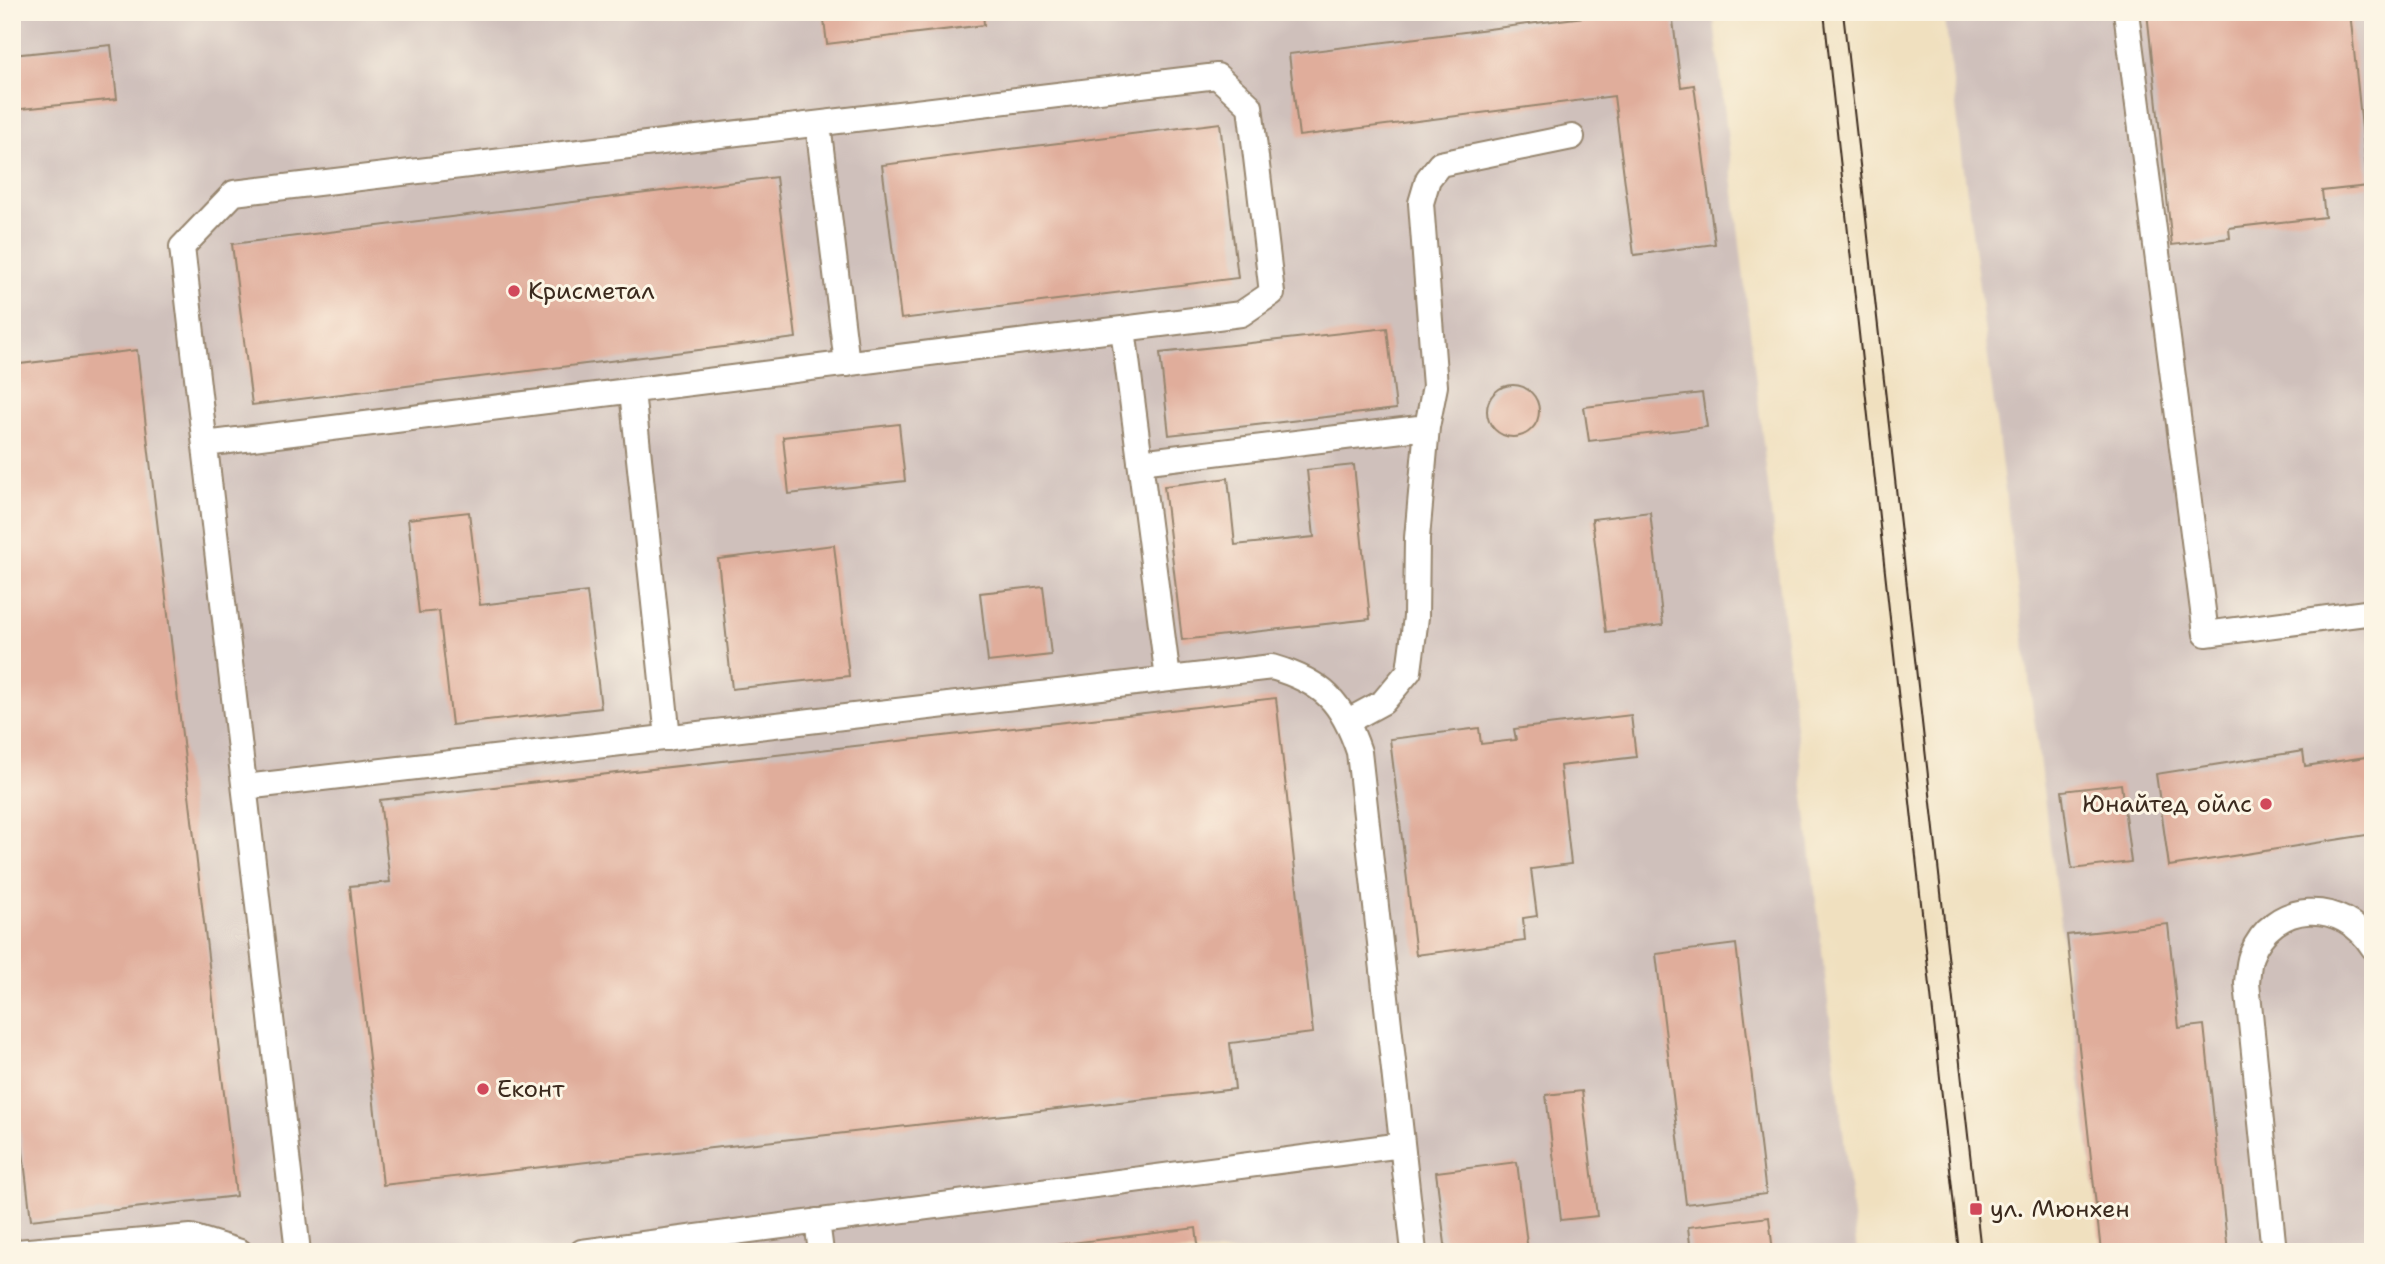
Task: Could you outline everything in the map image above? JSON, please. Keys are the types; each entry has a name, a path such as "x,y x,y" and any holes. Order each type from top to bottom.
{"lane":[{"path":"2126,12 2206,634 2373,612"},
{"path":"205,444 1241,314 1272,293 1250,106 1217,76 234,193 182,247 298,1252"},
{"path":"818,124 847,364"},
{"path":"1349,721 1383,702 1409,671 1416,617 1417,538 1427,427 1435,386 1421,203 1428,178 1440,164 1572,137"},
{"path":"1123,329 1168,679"},
{"path":"632,391 668,738"},
{"path":"1140,462 1427,427"},
{"path":"245,788 1272,667 1303,676 1329,695 1349,721 1359,752 1414,1252"},
{"path":"2274,1252 2247,984 2250,958 2262,935 2282,918 2307,911 2333,913 2355,925 2373,947"},
{"path":"582,1252 1402,1145"},
{"path":"817,1221 821,1252"},
{"path":"17,1252 191,1237 240,1252"}],"shaded area":[{"path":"12,12 1713,12 1857,1252 12,1252"},
{"path":"1944,12 2373,12 2373,1252 2102,1252"}],"building":[{"path":"823,12 983,12 984,25 827,44"},
{"path":"1624,12 1672,12 1681,87 1694,85 1715,244 1634,255 1614,96 1299,136 1289,54"},
{"path":"2147,12 2350,12 2368,186 2322,191 2325,217 2229,228 2230,238 2172,245"},
{"path":"111,45 117,99 12,110 12,55"},
{"path":"1220,123 1238,278 901,319 882,165"},
{"name":"Крисметал","path":"776,177 796,338 252,405 232,244"},
{"path":"1387,328 1396,409 1169,435 1160,353"},
{"path":"137,350 236,1196 31,1220 12,1059 12,365"},
{"path":"1513,385 1532,392 1539,411 1532,430 1513,437 1494,430 1487,411 1494,392"},
{"path":"1702,393 1707,427 1589,441 1584,407"},
{"path":"899,424 905,481 789,494 783,437"},
{"path":"1354,465 1370,619 1182,640 1164,486 1228,478 1235,545 1314,537 1307,470"},
{"path":"469,512 480,605 587,592 601,708 452,725 439,611 419,613 408,519"},
{"path":"1650,512 1663,625 1606,632 1592,519"},
{"path":"834,545 849,676 732,689 718,559"},
{"path":"1043,586 1051,655 988,662 980,593"},
{"path":"1276,698 1313,1033 1230,1043 1235,1089 383,1185 350,886 390,882 380,800"},
{"path":"1631,715 1636,757 1560,766 1571,864 1531,869 1537,916 1523,918 1525,941 1416,955 1390,739 1479,728 1481,744 1516,740 1514,729"},
{"name":"Юнайтед ойлс","path":"2303,751 2305,766 2373,756 2373,834 2169,866 2156,774"},
{"path":"2121,784 2131,862 2072,869 2062,791"},
{"path":"2168,924 2179,1028 2204,1025 2228,1252 2101,1252 2067,935"},
{"path":"1736,944 1766,1194 1686,1204 1656,954"},
{"path":"1582,1091 1597,1216 1561,1220 1546,1095"},
{"path":"1517,1162 1528,1252 1446,1252 1436,1172"},
{"path":"1769,1217 1773,1252 1691,1252 1688,1227"},
{"path":"1196,1228 1199,1252 1014,1252 1014,1250"}],"tram line":[{"path":"1824,12 1959,1252"},
{"path":"1843,12 1981,1252"}],"place":[{"name":"Крисметал","path":"514,291"},
{"name":"Юнайтед ойлс","path":"2266,804"},
{"name":"Еконт","path":"483,1089"},
{"name":"ул. Мюнхен","path":"1976,1209"}]}
